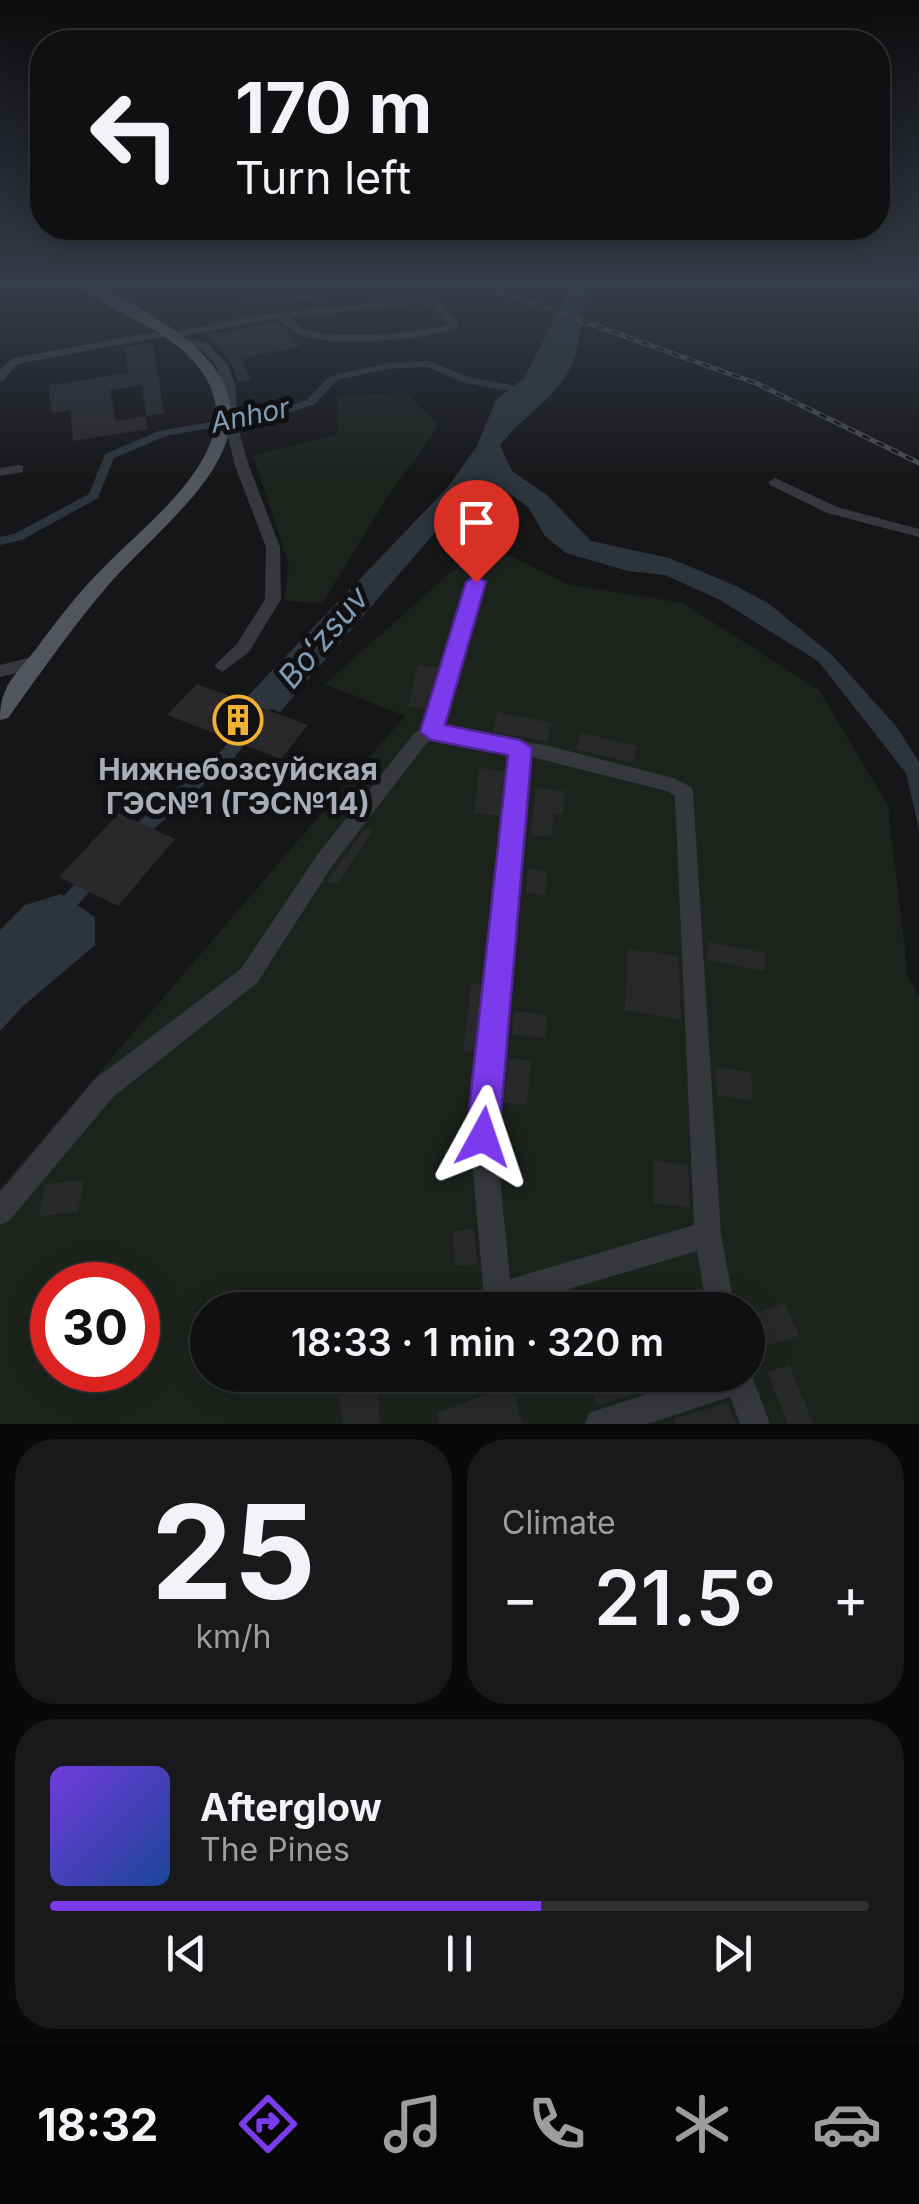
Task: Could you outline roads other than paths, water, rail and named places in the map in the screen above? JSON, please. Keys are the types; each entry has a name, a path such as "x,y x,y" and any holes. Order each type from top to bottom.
{"main road":[{"path":"0,712 90,594 193,486 226,434 227,408 214,377 185,349"}],"street":[{"path":"0,378 13,361 86,349"},
{"path":"222,666 243,648 273,599 273,547 226,434"},
{"path":"0,472 18,468"},
{"path":"775,482 832,510 919,533"},
{"path":"0,1212 104,1088 249,976 324,860 419,740 431,732 476,582"},
{"path":"0,671 37,662"},
{"path":"431,732 520,748 673,785 684,792 708,1234 718,1292"},
{"path":"520,748 483,1137 498,1296 708,1234"},
{"path":"600,1424 694,1392"},
{"path":"743,1392 755,1424"}],"water":[{"path":"539,349 576,349 559,385 500,445 512,471 548,496 591,541 669,558 736,586 768,603 832,655 896,726 919,762 919,829 906,773 818,661 720,600 665,575 628,571 566,553 545,536 528,507 498,486 476,485 280,712 245,699 447,488 477,446 496,400 524,378"},
{"path":"61,894 95,917 95,945 22,1007 0,1031 0,930 25,905"}],"waterway":[{"name":"Anhor","path":"0,541 18,537 94,496 109,456 163,433 275,414 311,402 334,378 388,366 428,364 469,381 528,391"},
{"name":"Boʻzsuv","path":"132,838 229,753 276,691"},
{"name":"Boʻzsuv","path":"59,913 94,875"}],"railway":[{"path":"662,349 758,384 919,463"}],"place":[{"name":"Нижнебозсуйская ГЭС№1 (ГЭС№14)","path":"238,720"}]}
